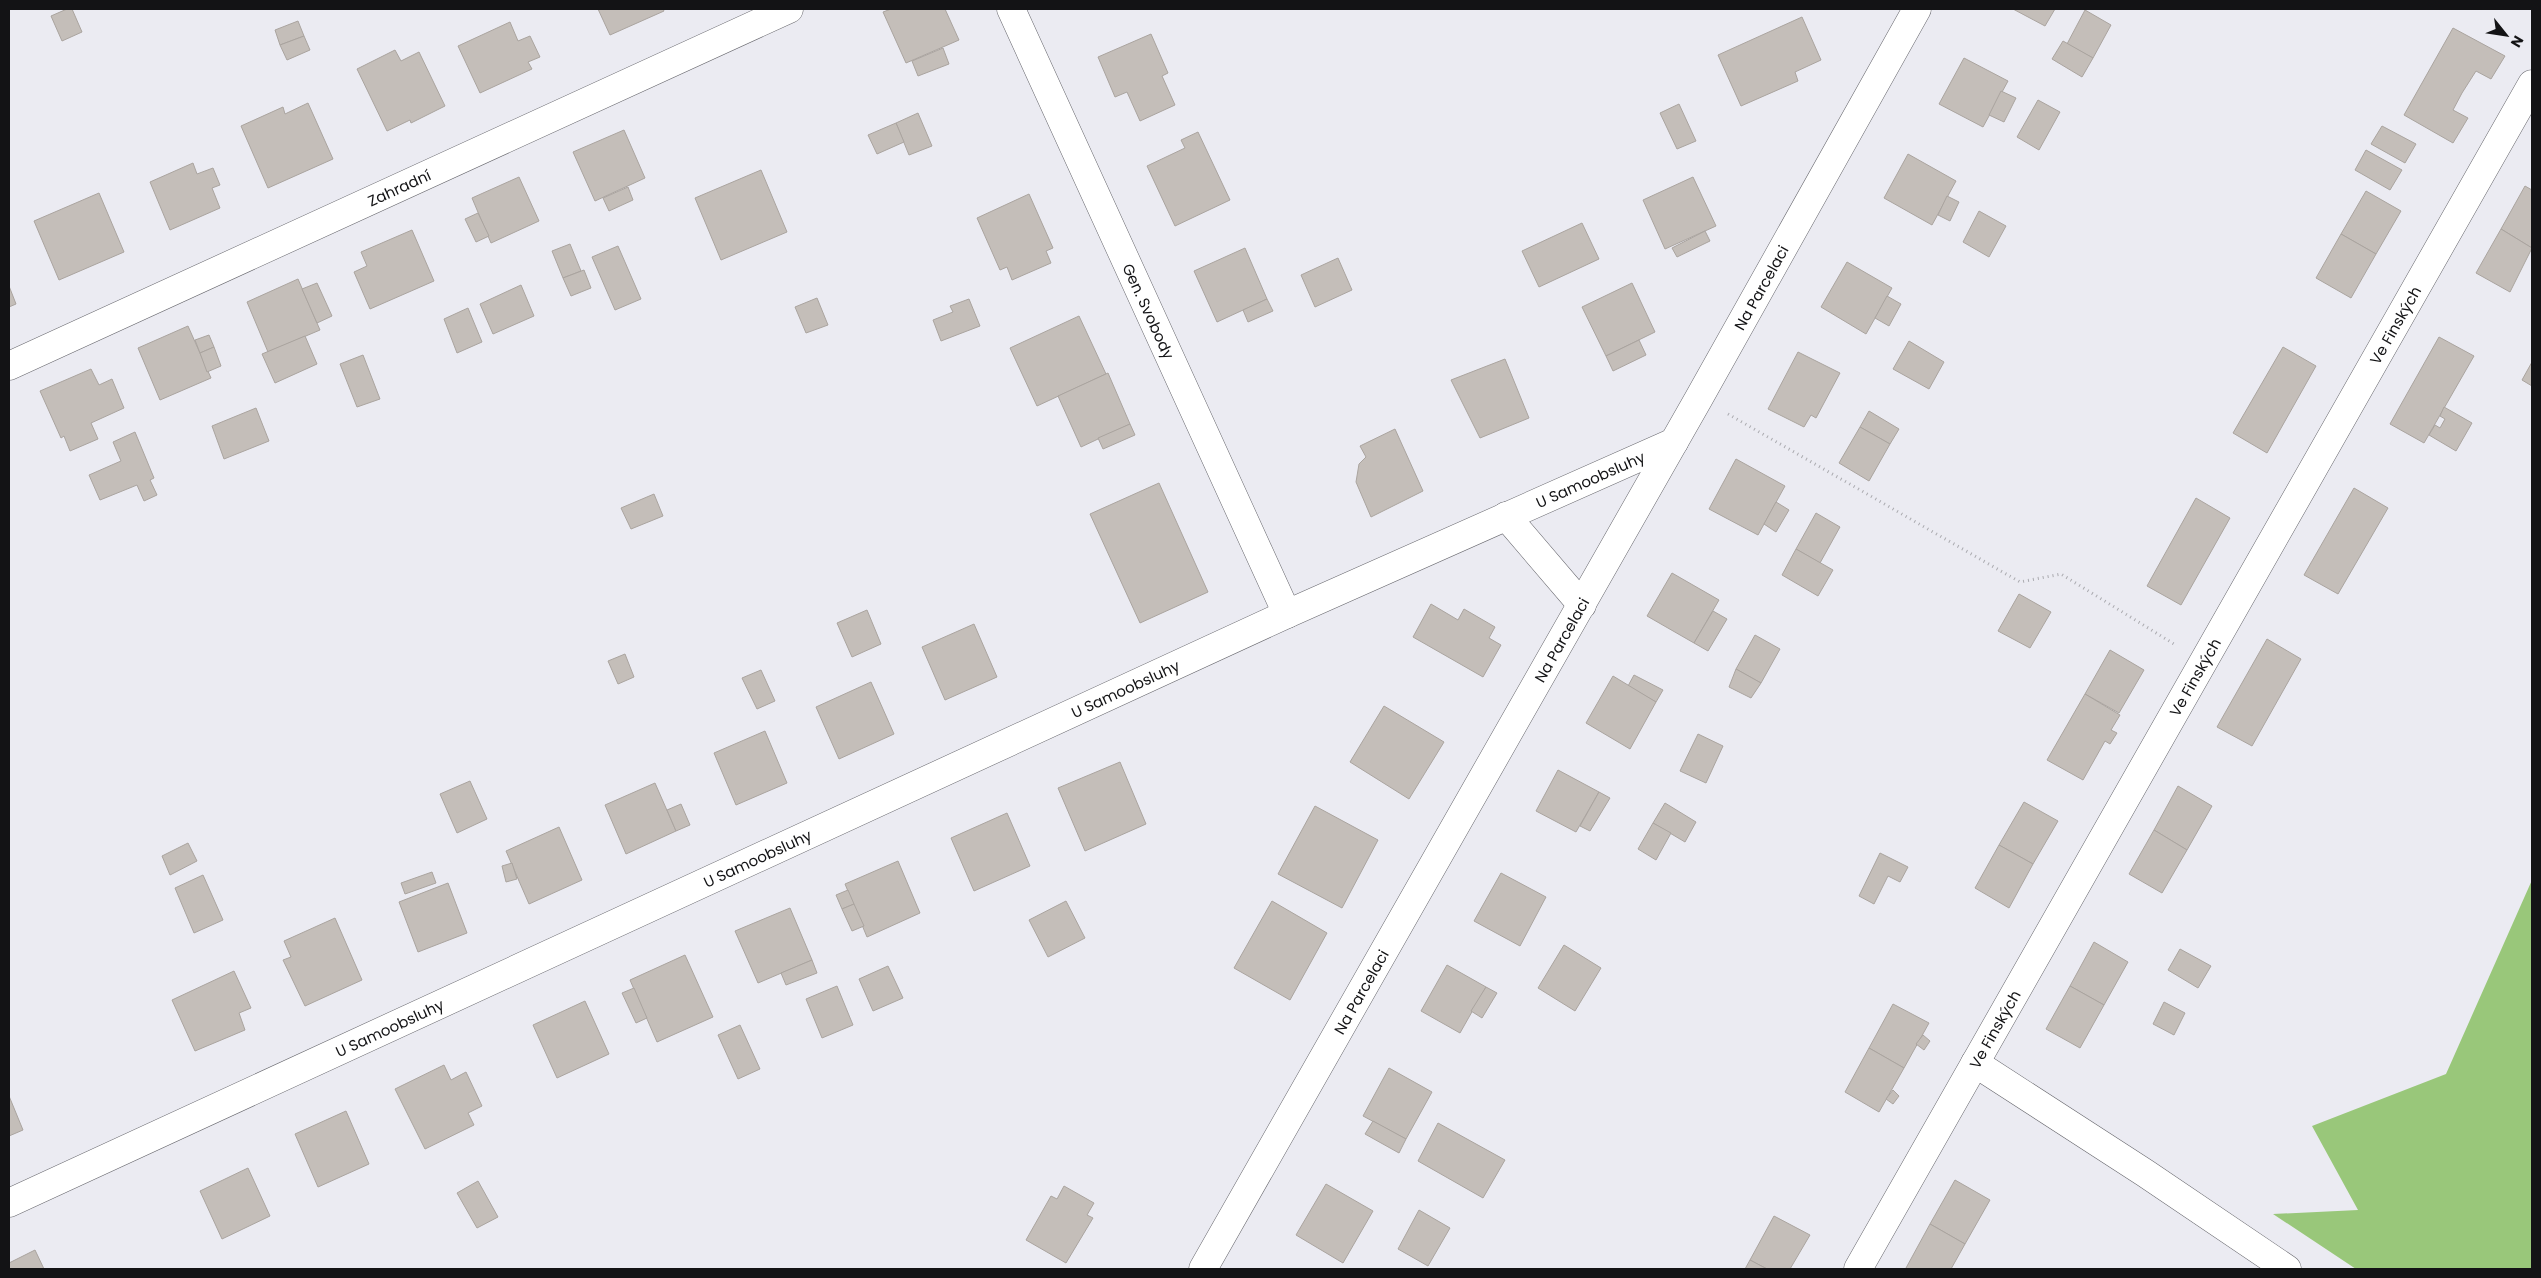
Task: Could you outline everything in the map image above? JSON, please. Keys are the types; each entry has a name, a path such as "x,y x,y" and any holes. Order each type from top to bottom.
{"street":[{"name":"Zahradní","path":"9,366 789,9"},
{"name":"Gen. Svobody","path":"1010,9 1287,614"},
{"name":"Na Parcelaci","path":"1203,1269 1582,605 1917,9"},
{"name":"Ve Finských","path":"1858,1269 2532,84"},
{"name":"U Samoobsluhy","path":"9,1203 1287,614 1674,442"},
{"path":"1506,516 1582,605"},
{"path":"1975,1063 2137,1168 2287,1269"}],"path":[{"path":"1699,398 2020,582 2061,574 2204,662"}],"green space":[{"path":"2532,880 2532,1269 2356,1269 2273,1214 2358,1210 2312,1126 2446,1074"}],"building":[{"path":"67,9 72,9 82,32 62,41 51,16"},
{"path":"598,9 663,9 664,11 610,35"},
{"path":"891,9 945,9 959,40 906,63 883,12"},
{"path":"2013,9 2055,9 2045,26"},
{"path":"2085,10 2111,25 2093,58 2067,44"},
{"path":"1802,17 1821,60 1795,72 1798,81 1741,106 1718,55"},
{"path":"298,21 304,36 280,45 275,30"},
{"path":"510,22 518,41 530,36 540,57 528,62 532,69 480,93 458,46"},
{"path":"2453,28 2505,56 2491,79 2476,71 2462,93 2453,110 2468,118 2453,143 2404,115"},
{"path":"1151,34 1168,73 1162,76 1175,105 1140,121 1127,92 1115,97 1098,57"},
{"path":"304,36 310,50 287,60 280,45"},
{"path":"2063,41 2093,58 2082,77 2052,59"},
{"path":"943,48 949,64 918,76 912,61"},
{"path":"395,50 401,61 419,52 445,106 411,123 410,120 387,131 357,69"},
{"path":"1964,58 2008,81 1983,127 1939,104"},
{"path":"2001,91 2016,98 2004,122 1989,115"},
{"path":"2038,100 2060,112 2039,150 2017,137"},
{"path":"308,103 333,159 268,188 241,126 283,107 285,114"},
{"path":"1679,104 1696,141 1677,149 1660,113"},
{"path":"918,113 932,146 909,155 896,123"},
{"path":"896,123 904,142 877,154 868,135"},
{"path":"2382,126 2416,144 2405,163 2371,144"},
{"path":"624,130 645,178 595,201 573,152"},
{"path":"1198,132 1230,200 1175,226 1147,166 1185,148 1181,140"},
{"path":"2366,150 2402,170 2390,190 2355,170"},
{"path":"1908,154 1956,181 1932,225 1884,198"},
{"path":"193,163 197,174 213,168 220,185 212,188 220,208 170,230 150,182"},
{"path":"761,170 787,232 721,260 695,198"},
{"path":"519,177 539,221 491,243 472,198"},
{"path":"1693,177 1716,226 1665,249 1643,200"},
{"path":"2525,186 2532,190 2532,248 2501,229"},
{"path":"628,187 633,200 609,211 603,198"},
{"path":"2366,191 2401,211 2376,254 2341,234"},
{"path":"99,193 124,252 59,280 34,221"},
{"path":"1029,194 1053,248 1046,251 1051,263 1012,280 1007,267 1000,270 977,218"},
{"path":"1947,196 1959,202 1950,221 1938,215"},
{"path":"1979,211 2006,226 1989,257 1963,242"},
{"path":"478,213 489,236 476,242 465,219"},
{"path":"1582,223 1599,259 1539,287 1522,251"},
{"path":"2501,229 2532,248 2510,292 2476,273"},
{"path":"412,230 434,281 370,309 354,272 367,266 361,252"},
{"path":"1705,231 1710,241 1677,257 1672,248"},
{"path":"2341,234 2376,254 2351,298 2316,278"},
{"path":"570,244 581,271 563,278 552,251"},
{"path":"618,246 641,299 615,310 592,257"},
{"path":"1245,248 1267,299 1217,322 1194,271"},
{"path":"1338,258 1352,290 1315,307 1301,275"},
{"path":"1847,262 1892,288 1866,334 1821,307"},
{"path":"584,270 591,288 571,296 563,278"},
{"path":"298,279 320,330 268,352 247,302"},
{"path":"317,283 332,316 317,323 302,289"},
{"path":"1632,283 1655,332 1606,356 1582,307"},
{"path":"521,285 534,316 493,334 480,304"},
{"path":"9,286 16,304 9,307"},
{"path":"1887,296 1901,304 1889,326 1875,318"},
{"path":"817,298 828,325 806,333 795,307"},
{"path":"969,299 980,326 941,341 933,320 953,312 950,306"},
{"path":"1267,299 1273,311 1248,322 1243,310"},
{"path":"468,308 482,342 457,353 444,319"},
{"path":"1079,316 1106,374 1037,406 1010,348"},
{"path":"188,326 211,378 160,400 138,348"},
{"path":"209,335 214,347 200,353 195,340"},
{"path":"305,336 317,364 275,383 262,354"},
{"path":"2439,337 2474,356 2424,443 2390,424"},
{"path":"1639,340 1646,355 1613,371 1606,356"},
{"path":"1909,341 1944,362 1929,389 1893,369"},
{"path":"214,347 221,366 207,372 200,353"},
{"path":"2283,347 2316,366 2267,453 2233,433"},
{"path":"1798,352 1840,373 1816,418 1811,415 1804,427 1768,409"},
{"path":"363,355 380,399 357,407 340,364"},
{"path":"1505,359 1529,418 1480,438 1451,380"},
{"path":"2532,362 2532,386 2522,380"},
{"path":"91,369 99,385 112,379 124,408 91,423 98,439 70,451 64,436 61,438 40,391"},
{"path":"1108,373 1130,424 1081,447 1058,396"},
{"path":"2444,407 2472,423 2456,451 2429,435 2435,425 2440,428 2445,419 2440,416"},
{"path":"256,408 269,441 224,459 212,426"},
{"path":"1869,411 1899,429 1890,444 1860,427"},
{"path":"1130,424 1135,435 1103,449 1098,438"},
{"path":"1860,427 1890,444 1869,481 1839,463"},
{"path":"1395,429 1423,491 1371,517 1356,482 1359,464 1366,457 1360,446"},
{"path":"135,432 154,478 150,480 157,495 144,501 137,485 100,500 89,475 121,461 113,442"},
{"path":"1736,459 1785,486 1758,535 1709,509"},
{"path":"1159,483 1208,592 1140,623 1090,514"},
{"path":"2354,488 2388,508 2338,594 2304,575"},
{"path":"654,494 663,516 631,529 621,508"},
{"path":"2196,498 2230,518 2181,605 2147,586"},
{"path":"1776,502 1789,510 1776,532 1764,524"},
{"path":"1816,513 1840,527 1820,563 1796,549"},
{"path":"1796,549 1833,570 1818,596 1782,575"},
{"path":"1672,573 1719,600 1694,643 1647,616"},
{"path":"2019,594 2051,612 2030,648 1998,631"},
{"path":"1431,604 1458,620 1464,609 1495,627 1489,638 1501,645 1483,677 1413,637"},
{"path":"867,610 881,644 852,657 837,623"},
{"path":"1713,611 1727,619 1708,651 1694,643"},
{"path":"974,624 997,677 945,700 922,647"},
{"path":"1755,635 1780,649 1761,683 1736,669"},
{"path":"2267,639 2301,659 2252,746 2217,727"},
{"path":"2110,650 2144,670 2119,713 2085,694"},
{"path":"625,654 634,677 618,684 608,661"},
{"path":"1736,669 1761,683 1751,698 1729,687"},
{"path":"761,670 775,701 757,709 742,678"},
{"path":"1634,675 1663,690 1656,702 1628,686"},
{"path":"1613,676 1656,702 1630,749 1586,723"},
{"path":"871,682 894,734 839,759 816,707"},
{"path":"2085,694 2120,715 2111,730 2117,733 2110,744 2105,741 2083,780 2047,760"},
{"path":"1384,706 1444,742 1409,799 1350,762"},
{"path":"765,731 787,783 736,805 714,753"},
{"path":"1698,734 1723,746 1706,783 1680,771"},
{"path":"1120,762 1146,824 1085,851 1058,788"},
{"path":"1558,770 1599,792 1576,832 1536,811"},
{"path":"470,781 487,819 457,833 440,794"},
{"path":"655,783 676,831 626,854 605,805"},
{"path":"2178,786 2212,806 2187,850 2154,830"},
{"path":"1599,792 1610,798 1590,831 1580,826"},
{"path":"2024,802 2058,821 2033,864 1999,845"},
{"path":"1665,803 1696,822 1685,842 1653,823"},
{"path":"681,804 690,825 676,831 667,810"},
{"path":"1315,806 1378,840 1342,908 1278,874"},
{"path":"1007,813 1030,866 974,891 951,838"},
{"path":"1653,823 1671,833 1656,860 1638,849"},
{"path":"559,827 582,880 529,904 506,851"},
{"path":"2154,830 2187,850 2162,893 2129,874"},
{"path":"188,843 197,861 170,875 162,856"},
{"path":"1999,845 2033,864 2009,908 1975,888"},
{"path":"1880,853 1908,867 1900,882 1888,876 1874,904 1859,896"},
{"path":"898,861 920,913 867,937 845,884"},
{"path":"512,863 517,879 506,882 502,866"},
{"path":"432,872 436,883 405,894 401,883"},
{"path":"1501,873 1546,897 1520,946 1474,921"},
{"path":"203,875 223,920 194,933 175,888"},
{"path":"448,883 467,933 418,952 399,902"},
{"path":"848,890 854,904 842,909 836,895"},
{"path":"1066,901 1085,938 1048,957 1029,920"},
{"path":"1272,901 1327,933 1290,1000 1234,968"},
{"path":"854,904 864,926 852,931 842,909"},
{"path":"790,908 812,960 758,983 735,931"},
{"path":"335,918 362,980 305,1006 283,960 291,957 284,941"},
{"path":"2094,942 2128,962 2104,1005 2070,986"},
{"path":"1564,945 1601,968 1575,1011 1538,988"},
{"path":"2180,949 2211,966 2198,988 2168,970"},
{"path":"685,955 713,1017 657,1042 630,980"},
{"path":"812,960 817,973 786,985 781,973"},
{"path":"1447,965 1486,987 1460,1033 1421,1011"},
{"path":"888,966 903,998 873,1011 859,979"},
{"path":"234,971 251,1008 239,1013 245,1030 195,1051 172,1000"},
{"path":"837,986 853,1025 822,1038 806,999"},
{"path":"2070,986 2104,1005 2080,1048 2046,1029"},
{"path":"1486,987 1497,993 1482,1018 1471,1011"},
{"path":"634,988 647,1018 636,1023 622,993"},
{"path":"585,1001 609,1054 557,1078 533,1025"},
{"path":"2164,1002 2185,1013 2174,1035 2153,1024"},
{"path":"1893,1004 1929,1023 1904,1068 1869,1048"},
{"path":"740,1025 760,1069 738,1079 718,1035"},
{"path":"1923,1035 1930,1041 1924,1050 1916,1044"},
{"path":"1869,1048 1904,1068 1879,1112 1845,1092"},
{"path":"444,1065 451,1080 466,1072 482,1106 468,1113 474,1125 425,1149 395,1089"},
{"path":"1389,1068 1432,1092 1406,1139 1363,1116"},
{"path":"1893,1090 1899,1096 1893,1104 1886,1099"},
{"path":"9,1096 23,1130 9,1136"},
{"path":"346,1111 369,1164 318,1187 295,1134"},
{"path":"1373,1121 1406,1139 1399,1153 1365,1134"},
{"path":"1438,1123 1505,1160 1483,1198 1418,1161"},
{"path":"248,1168 270,1216 222,1239 200,1191"},
{"path":"1955,1180 1990,1200 1965,1244 1930,1224"},
{"path":"478,1181 498,1217 477,1228 457,1193"},
{"path":"1326,1184 1373,1211 1343,1263 1296,1235"},
{"path":"1064,1186 1094,1203 1087,1215 1093,1218 1066,1263 1026,1240 1051,1196 1057,1199"},
{"path":"1419,1210 1450,1228 1428,1266 1398,1249"},
{"path":"1774,1216 1810,1235 1790,1269 1767,1269 1750,1260"},
{"path":"1930,1224 1965,1244 1951,1269 1906,1268"},
{"path":"35,1250 44,1269 9,1269 9,1263"},
{"path":"1750,1260 1767,1269 1745,1269"}]}
